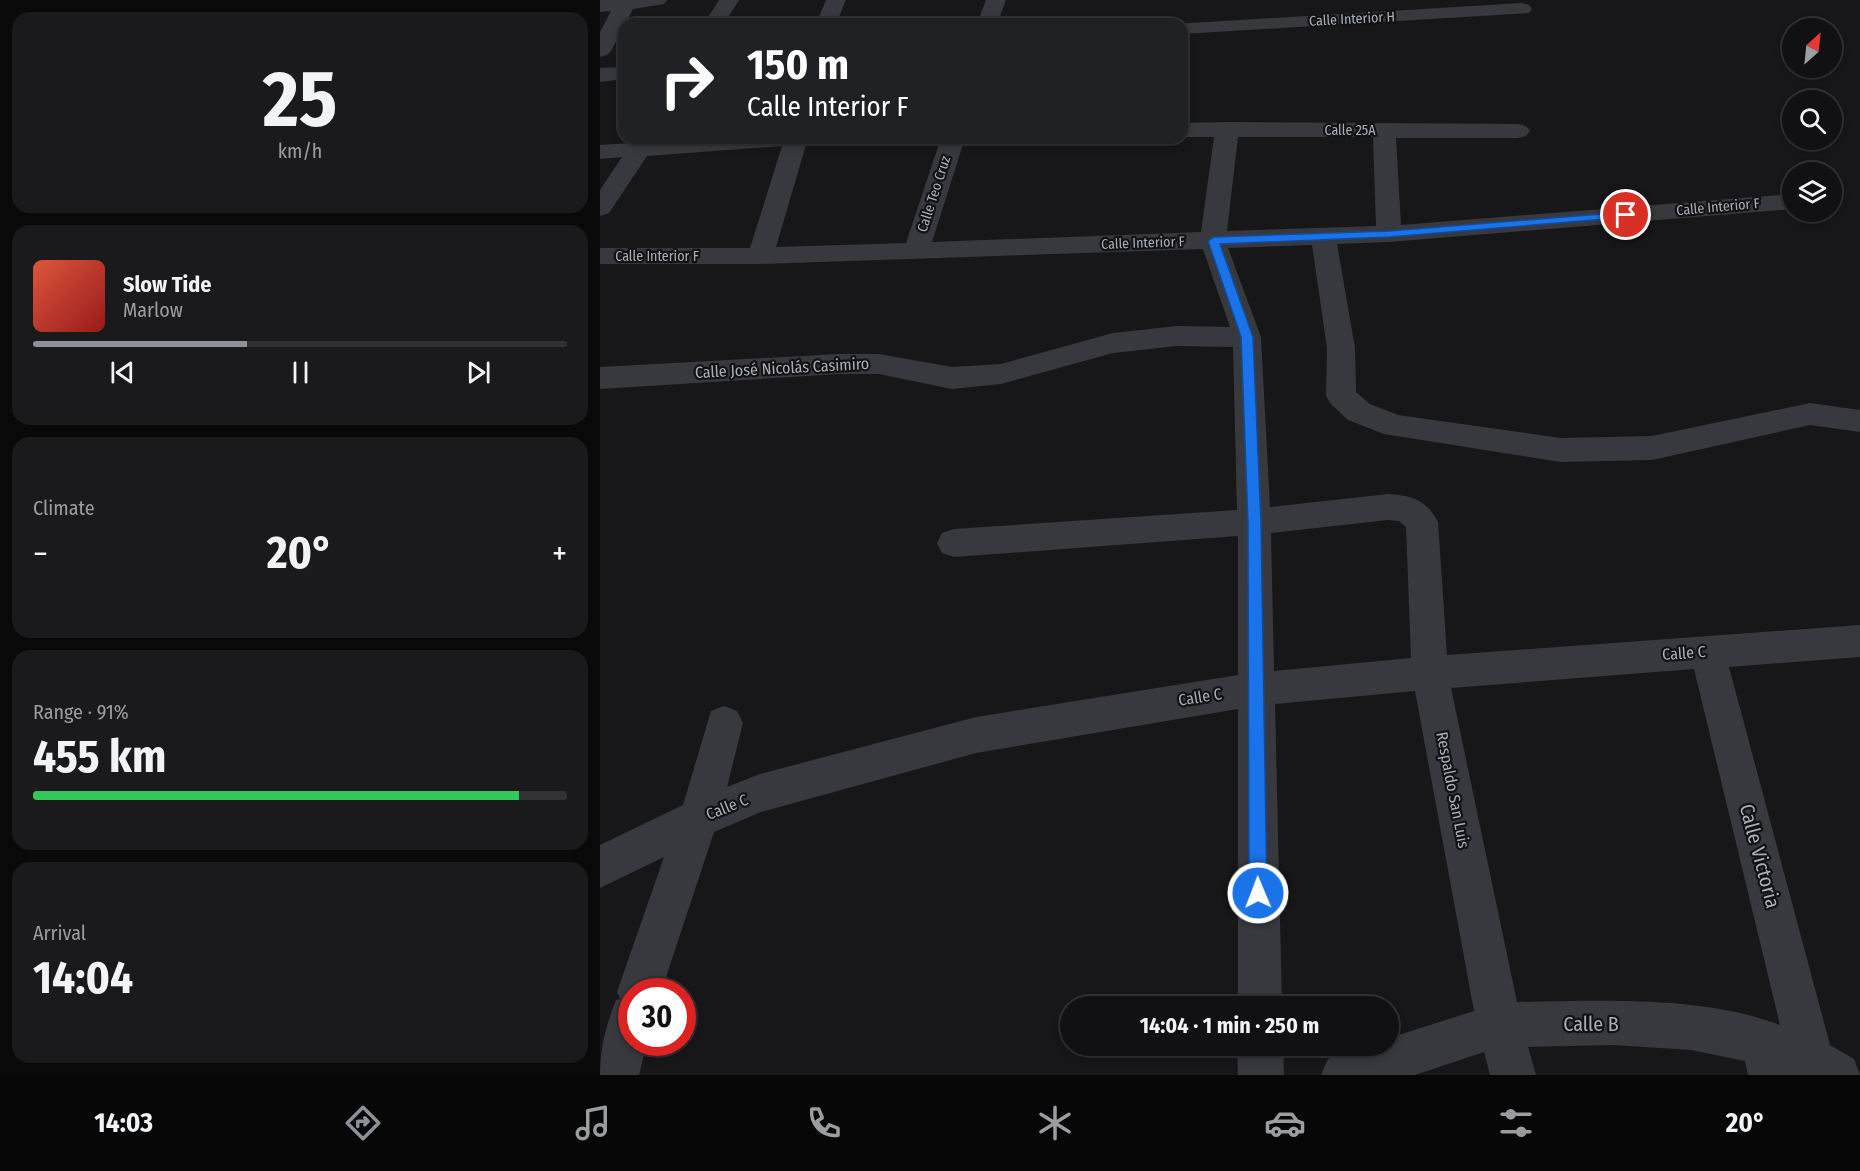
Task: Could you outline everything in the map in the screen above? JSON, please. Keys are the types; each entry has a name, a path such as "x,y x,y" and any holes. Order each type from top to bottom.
{"street":[{"path":"600,6 657,0"},
{"path":"718,18 729,0"},
{"path":"828,18 836,0"},
{"path":"989,18 996,0"},
{"path":"600,51 625,4"},
{"name":"Calle Interior H","path":"1188,28 1522,9"},
{"path":"600,75 618,74"},
{"path":"1227,129 1214,241 1247,337 1254,522 1260,996"},
{"name":"Calle 25A","path":"1188,130 1518,132"},
{"path":"1384,130 1389,234"},
{"path":"600,152 644,144"},
{"path":"600,208 644,144"},
{"path":"760,256 793,144"},
{"name":"Calle Teo Cruz","path":"916,250 951,144"},
{"name":"Calle Interior F","path":"600,256 760,256 1389,234 1782,202"},
{"path":"1323,236 1341,348 1341,396 1359,412 1395,426 1561,450 1652,448 1810,414 1860,421"},
{"name":"Calle José Nicolás Casimiro","path":"600,378 827,364 879,364 952,378 1001,374 1113,343 1177,336 1247,337"},
{"name":"Respaldo San Luis","path":"1254,522 1388,507 1407,508 1422,522 1430,673 1499,1024 1513,1075"},
{"path":"954,543 1254,522"},
{"name":"Calle C","path":"600,867 699,818 760,794 976,735 1255,689 1707,651 1860,641"},
{"name":"Calle Victoria","path":"1707,651 1796,1063"},
{"path":"644,978 677,876 699,818 724,723"},
{"name":"Calle B","path":"1344,1075 1499,1024 1613,1023 1680,1027 1796,1063"},
{"path":"616,1075 621,1056"},
{"path":"1260,1056 1260,1075"}],"route":[{"path":"1258,893 1254,522 1247,337 1214,241 1389,234 1626,215"}]}
